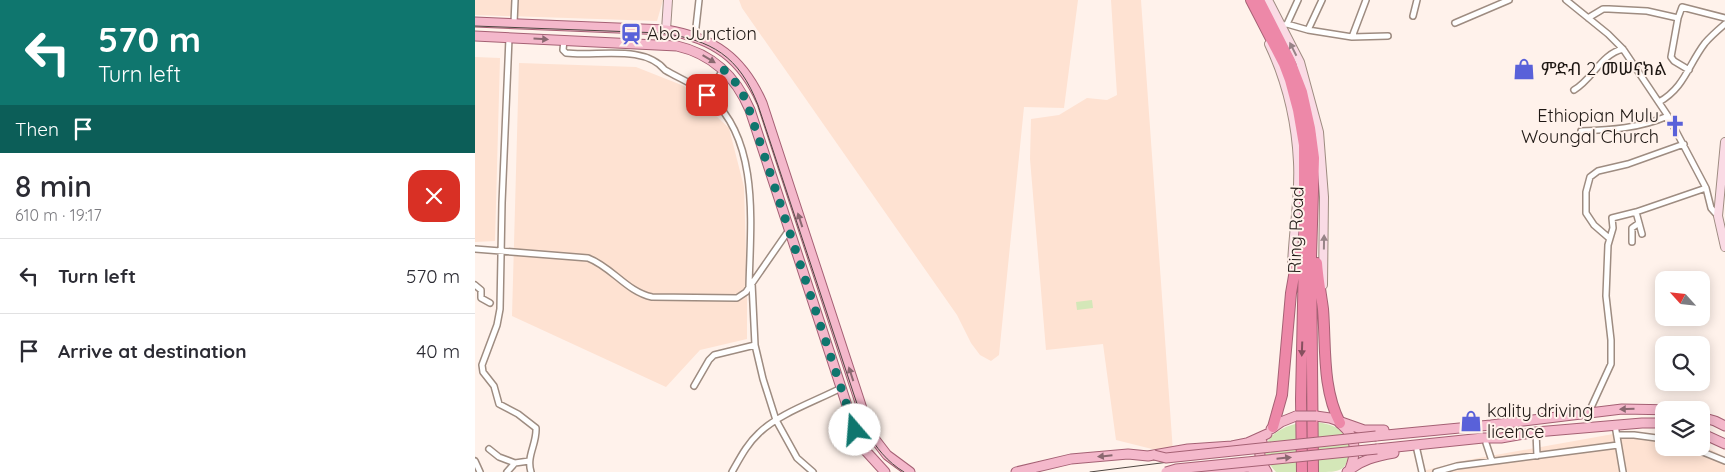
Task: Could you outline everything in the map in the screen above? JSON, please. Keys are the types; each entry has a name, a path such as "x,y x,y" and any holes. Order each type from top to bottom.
{"highway":[{"name":"Ring Road","path":"1251,0 1284,64 1295,93 1303,144 1302,472"},
{"name":"Ring Road","path":"1259,0 1291,61 1302,92 1314,158 1311,258 1313,472"},
{"path":"1270,431 1282,394 1291,293 1297,265 1301,206 1304,195"},
{"path":"1313,220 1323,308 1324,349 1329,390 1333,411 1340,423"}],"main road":[{"path":"475,22 666,30 695,36 719,48 745,72 762,103 871,433 887,455 911,472"},
{"path":"475,36 677,46 697,52 723,69 734,80 750,110 858,438 864,450 885,472"},
{"path":"1016,472 1071,459 1121,454 1154,455 1167,458 1589,412 1623,409 1655,410"},
{"path":"1154,455 1188,449 1247,443 1270,431 1281,422 1296,416 1330,418 1364,430 1493,419 1504,422"},
{"path":"1710,419 1725,426"},
{"path":"1340,423 1347,430 1355,445 1351,471"},
{"path":"1166,472 1177,469 1483,438 1501,438 1536,432 1655,423"},
{"path":"1267,472 1262,466 1259,455 1260,446 1270,431"},
{"path":"1710,437 1725,444"},
{"path":"1351,471 1373,456 1493,443 1501,438"},
{"path":"1205,472 1248,467 1267,472"}],"street":[{"path":"514,23 515,0"},
{"path":"666,30 668,0"},
{"path":"695,36 699,0"},
{"path":"1247,0 1279,67 1287,90 1295,130 1298,176 1291,293"},
{"path":"1268,0 1284,25 1300,62 1319,132 1324,197 1323,308"},
{"path":"1284,25 1298,0"},
{"path":"1309,30 1322,0"},
{"path":"1353,37 1366,0"},
{"path":"1413,16 1417,0"},
{"path":"1455,23 1509,0"},
{"path":"1566,0 1608,34 1623,49 1669,116 1706,188 1711,208 1718,216"},
{"path":"1684,0 1678,18 1671,57 1689,70"},
{"path":"1682,7 1725,18"},
{"path":"1588,18 1609,9 1647,11 1678,18"},
{"path":"1659,102 1673,92 1705,43 1725,24"},
{"path":"1284,25 1353,37 1388,36"},
{"path":"509,38 500,309 494,333 479,365 495,386 499,404 518,414 536,428 529,461 531,472"},
{"path":"564,40 563,50 567,52 628,54 661,64 665,70 716,102 738,135 747,167 750,223 750,285 755,345 776,420 797,458 813,472"},
{"path":"1574,90 1587,80 1610,54 1623,49"},
{"path":"707,95 723,69"},
{"path":"1581,131 1632,128 1669,116"},
{"path":"1725,142 1718,216 1725,247"},
{"path":"1609,238 1594,225 1586,213 1586,192 1590,176 1598,171 1628,164 1684,144"},
{"path":"1589,412 1611,364 1611,340 1606,296 1609,238 1613,228 1611,218 1636,212 1706,188"},
{"path":"1636,212 1642,234"},
{"path":"1632,242 1632,228 1639,222"},
{"path":"475,249 588,258 598,262 642,294 652,297 737,298 742,296 789,230"},
{"path":"475,285 481,290 481,298 490,303"},
{"path":"694,386 714,354 755,345"},
{"path":"732,472 750,443 760,432 776,420 841,388"},
{"path":"1615,425 1623,472"},
{"path":"1536,432 1537,456"},
{"path":"1617,436 1634,435 1655,438"},
{"path":"1486,443 1492,461"},
{"path":"1436,472 1457,466 1492,461 1618,446"},
{"path":"489,449 499,457 515,463 529,461"},
{"path":"1417,450 1422,472"},
{"path":"1710,455 1725,461"},
{"path":"475,461 480,472"},
{"path":"507,472 515,463"}],"shaded area":[{"path":"475,0 663,0 657,21 475,15"},
{"path":"739,0 1078,0 1064,108 1024,107 999,355 991,361 980,355 971,343 957,315 742,8"},
{"path":"1111,0 1141,0 1173,452 1156,450 1116,440 1103,344 1046,350 1030,159 1031,119 1059,115 1087,98 1107,100 1117,95"},
{"path":"475,57 500,58 495,241 475,242"},
{"path":"519,63 636,67 684,86 729,128 744,187 747,339 700,350 666,387 512,316"},
{"path":"1630,431 1655,434 1655,456 1710,456 1710,449 1725,457 1725,472 1419,472 1462,461"}],"green space":[{"path":"1092,300 1093,308 1077,310 1076,302"},
{"path":"1316,422 1339,429 1346,437 1352,449 1347,462 1337,471 1318,472"},
{"path":"1299,423 1301,472 1276,472 1266,455 1268,440 1281,430"}],"tram line":[{"path":"475,26 661,33 695,40 721,53 732,63 742,74 758,105 866,431 882,454 904,472"},
{"path":"1090,472 1169,462"}],"place":[{"name":"Abo Junction","path":"631,34"},
{"name":"ምድብ 2 መሠናክል","path":"1524,69"},
{"name":"Ethiopian Mulu Woungal Church","path":"1675,126"},
{"name":"kality driving licence","path":"1471,421"}],"route":[{"path":"707,95 723,69 734,80 746,100 855,430"}]}
